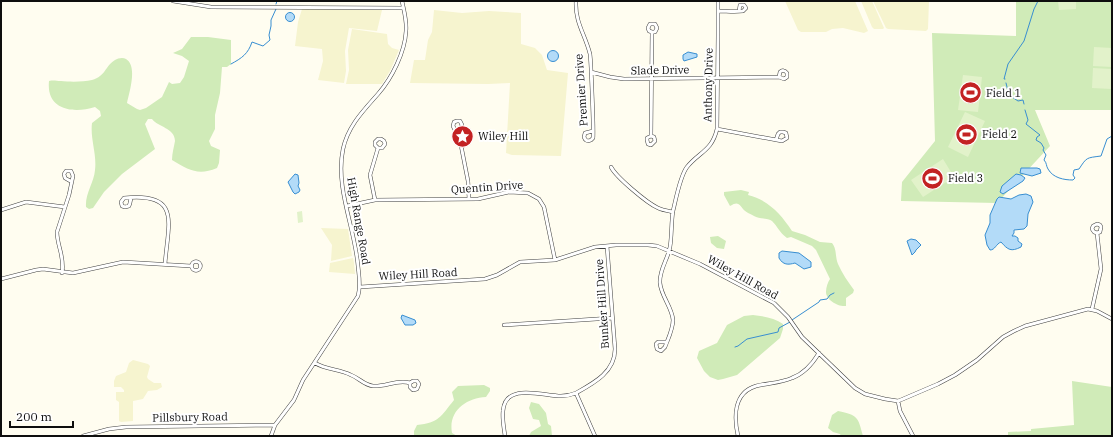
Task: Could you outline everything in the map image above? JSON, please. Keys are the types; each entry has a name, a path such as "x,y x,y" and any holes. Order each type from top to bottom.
{"street":[{"path":"172,1 221,7 262,6 404,8"},
{"name":"High Range Road","path":"271,436 275,425 291,404 303,380 356,300 360,287 358,261 342,181 342,158 344,144 356,120 380,92 396,67 406,34 402,1"},
{"name":"Premier Drive","path":"576,1 577,20 589,53 593,131"},
{"name":"Anthony Drive","path":"667,342 672,319 660,280 670,251 673,212 684,171 708,149 713,141 716,129 718,1"},
{"path":"718,11 738,11"},
{"path":"651,136 652,32"},
{"name":"Slade Drive","path":"591,72 619,79 779,77"},
{"path":"716,129 776,140"},
{"path":"458,130 468,181 469,199"},
{"path":"375,200 370,175 378,148"},
{"path":"611,167 616,174 652,204 660,209 673,212"},
{"path":"62,273 63,260 57,235 72,182"},
{"name":"Quentin Drive","path":"347,206 375,200 469,199 483,198 511,192 528,193 537,197 544,207 555,260"},
{"path":"131,198 155,199 161,202 166,209 168,220 165,264"},
{"path":"1,210 26,202 65,207"},
{"path":"1092,309 1102,268 1097,233"},
{"name":"Wiley Hill Road","path":"360,287 484,279 496,275 520,262 555,260 590,249 607,246 657,246 700,264 774,303 782,309 802,337 845,380 859,391 882,399 898,401"},
{"name":"Bunker Hill Drive","path":"576,393 606,373 612,363 615,349 607,246"},
{"path":"1,279 43,269 62,273 75,273 123,262 191,266"},
{"path":"913,436 900,411 898,401 940,384 955,376 977,360 1003,337 1026,326 1092,309 1112,319"},
{"path":"504,325 612,318"},
{"path":"738,436 736,411 737,404 744,394 756,386 788,380 795,377 810,365 820,354"},
{"path":"315,363 326,368 351,374 370,386 378,386 401,381 410,383"},
{"path":"505,436 503,409 507,400 513,395 524,392 561,396 576,393 595,436"},
{"name":"Pillsbury Road","path":"83,436 109,429 126,427 275,425"}],"shaded area":[{"path":"785,1 855,1 868,31 864,33 843,28 832,29 826,32 801,32 798,30"},
{"path":"861,1 872,1 884,28 883,29 874,29 872,27"},
{"path":"873,1 929,1 928,29 926,31 886,28"},
{"path":"302,9 382,10 377,31 349,28 345,51 346,71 344,83 318,80 323,61 322,49 295,46 298,22"},
{"path":"434,10 462,13 489,11 521,13 521,44 535,48 542,55 547,70 568,73 561,156 512,155 506,153 510,83 410,83 414,60 425,60 428,40 432,32"},
{"path":"352,29 387,34 388,44 392,48 399,50 390,71 382,84 346,84 349,70 348,50"},
{"path":"321,228 348,229 352,256 331,261 332,245"},
{"path":"353,258 355,274 329,272 330,263"},
{"path":"133,360 148,364 150,366 147,377 148,379 154,383 161,383 162,387 157,390 148,391 143,399 133,401 133,421 121,422 119,421 119,402 116,400 116,392 124,392 124,390 121,387 114,387 114,381 116,376 126,372 129,363"}],"green space":[{"path":"1016,1 1112,1 1112,110 1035,110 1050,146 997,203 901,201 902,182 935,141 932,33 1016,36"},
{"path":"1058,1 1076,1 1076,9 1059,10"},
{"path":"191,37 208,37 231,40 231,64 227,67 222,67 220,93 215,115 215,129 209,141 211,146 220,150 217,168 199,172 184,167 172,160 175,141 172,133 152,119 148,119 145,124 155,149 122,174 104,192 93,208 89,209 86,207 86,202 94,175 95,164 92,123 101,116 100,111 95,107 78,110 63,108 56,104 49,91 49,81 76,82 92,80 100,76 115,60 125,58 130,62 132,67 132,80 127,103 140,110 146,108 162,97 169,82 172,84 180,83 184,77 189,61 182,56 173,53 182,49"},
{"path":"1094,47 1112,48 1112,67 1093,66"},
{"path":"1093,68 1112,69 1112,89 1092,88"},
{"name":"Field 1","path":"963,75 982,77 978,112 958,110"},
{"name":"Field 2","path":"965,112 985,121 968,157 948,147"},
{"name":"Field 3","path":"943,159 954,177 923,197 911,180"},
{"path":"741,190 749,192 748,195 762,200 773,208 779,213 792,231 820,242 832,243 835,248 838,264 854,290 853,293 846,298 846,306 836,304 828,298 826,290 830,279 816,250 812,246 791,237 787,238 769,219 758,218 745,211 738,204 730,206 724,192"},
{"path":"302,211 303,222 298,223 297,212"},
{"path":"718,236 726,241 724,249 717,248 711,243 710,237"},
{"path":"753,315 773,319 783,324 780,338 737,375 718,380 710,377 704,371 697,358 699,351 717,343 727,325 744,316"},
{"path":"1072,381 1112,387 1112,436 1008,436 1008,432 1031,431 1031,429 1074,425"},
{"path":"484,385 490,388 490,391 486,397 465,403 456,412 451,425 452,433 457,436 414,436 414,431 417,425 439,418 454,400 452,392 458,386"},
{"path":"531,402 539,404 546,413 548,424 551,426 552,436 529,436 531,432 541,426 539,420 533,419 529,408"},
{"path":"838,411 850,414 856,418 863,436 841,436 828,428 832,415"}],"water":[{"path":"288,13 292,13 294,17 292,21 288,21 286,19 286,15"},
{"path":"551,51 555,51 557,52 557,60 551,61 548,58 548,54"},
{"path":"688,52 697,54 697,57 684,61 683,55"},
{"path":"1021,168 1037,168 1040,169 1041,173 1032,176 1020,173"},
{"path":"295,174 298,175 298,186 300,190 295,194 288,182"},
{"path":"1016,174 1025,178 1023,181 1003,194 1000,192 1002,186"},
{"path":"1026,194 1031,196 1033,202 1028,214 1027,226 1024,229 1014,230 1012,236 1018,238 1018,241 1022,244 1021,247 1012,250 1001,242 990,250 987,245 985,235 990,223 990,215 997,199 999,197 1011,199 1019,195"},
{"path":"911,239 916,240 921,245 912,255 907,241"},
{"path":"782,251 799,253 811,262 811,267 804,269 795,263 784,263 779,258 779,253"},
{"path":"402,315 415,320 416,323 413,325 405,325 401,318"}],"waterway":[{"path":"1005,79 1008,64 1024,41 1038,1"},
{"path":"231,64 249,50 252,42 263,46 270,40 269,35 271,20 276,9"},
{"path":"1006,83 1009,95 1018,101 1023,100 1024,104"},
{"path":"1025,110 1028,120 1026,124 1040,135 1036,140 1041,143 1044,148 1043,150 1046,155 1044,160 1047,168 1053,175 1059,178 1073,180 1075,178 1073,175 1074,170 1079,169 1087,159 1101,156 1107,139 1112,136"},
{"path":"792,320 820,300 827,299 834,293"},
{"path":"735,347 747,339 778,332 779,328 790,322"}],"place":[{"name":"Field 1","path":"970,93"},
{"name":"Field 2","path":"967,134"},
{"name":"Wiley Hill","path":"462,136"},
{"name":"Field 3","path":"933,178"}]}
